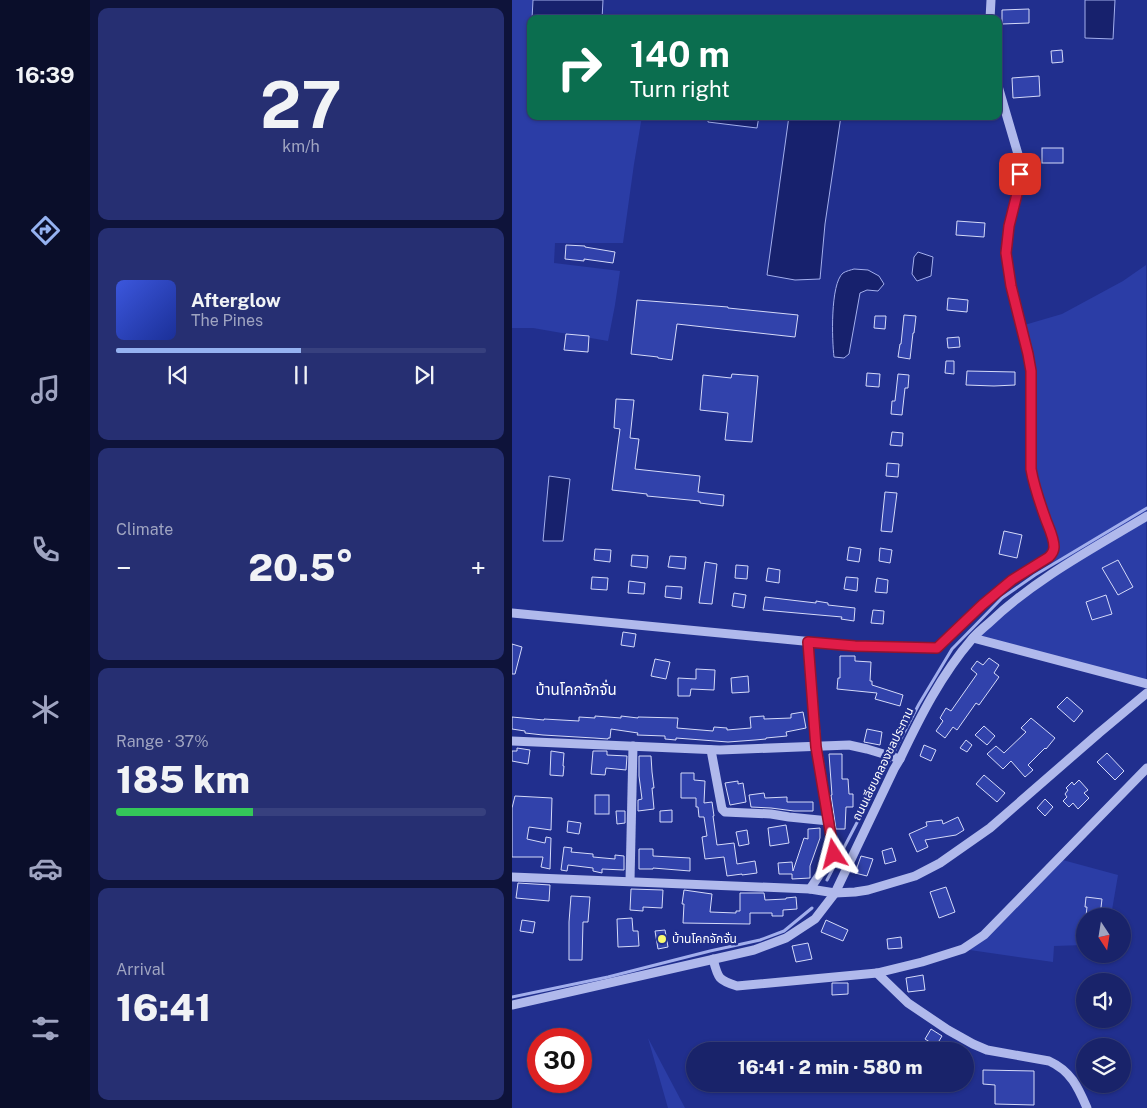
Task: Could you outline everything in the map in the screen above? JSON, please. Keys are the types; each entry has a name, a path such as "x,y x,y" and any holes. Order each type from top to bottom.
{"street":[{"path":"990,15 991,0"},
{"path":"512,613 855,646 937,648 982,605 1012,580 1053,553 1053,539 1036,493 1031,469 1031,371 1011,286 1006,253 1009,226 1020,182 1020,161 1002,100"},
{"name":"ถนนเลียบคลองชลประทาน","path":"512,1005 754,950 786,938 815,919 836,893 898,759 935,690 952,664 973,638 1002,610 1021,595 1068,563 1146,516"},
{"path":"973,638 1146,684"},
{"path":"808,642 816,747 834,854 810,889"},
{"path":"512,877 810,889 836,893 868,890 902,881 930,869 951,857 990,828 1146,694"},
{"path":"512,741 711,750 849,745 898,759"},
{"path":"630,882 633,746"},
{"path":"711,750 722,809 725,812 770,814 829,821"},
{"path":"713,959 716,971 723,982 736,986 877,973 922,962 963,949 984,935 1023,897 1146,768"},
{"path":"877,973 908,1003 973,1044 987,1050 1049,1061 1059,1065 1067,1072 1077,1087 1087,1108"}],"shaded area":[{"path":"512,0 533,0 532,15 527,15 527,120 641,120 623,243 555,243 554,263 620,271 608,341 533,328 512,328"},
{"path":"533,0 603,0 602,15 532,15"},
{"path":"1085,0 1115,0 1113,39 1085,38"},
{"path":"708,120 758,120 757,128 708,122"},
{"path":"788,120 840,120 825,224 820,279 795,280 767,275"},
{"path":"918,252 933,257 931,276 917,281 912,274 914,257"},
{"path":"1146,265 1146,684 973,638 1067,563 1053,564 1049,557 1053,553 1036,493 1031,371 1021,326 1062,314 1123,281"},
{"path":"854,269 868,270 879,276 884,284 878,291 867,290 860,293 849,354 844,358 834,357 833,313 836,289 843,273"},
{"path":"549,476 570,479 563,541 543,541"},
{"path":"1059,859 1118,875 1112,908 1076,908 1076,945 1054,946 1053,962 963,949"},
{"path":"648,1038 685,1108 668,1108"}],"building":[{"path":"1029,9 1029,23 1002,24 1002,10"},
{"path":"1062,50 1063,62 1052,63 1051,51"},
{"path":"1039,76 1040,96 1013,98 1012,78"},
{"path":"1042,148 1063,148 1063,163 1042,163"},
{"path":"957,221 985,223 984,237 956,235"},
{"path":"566,245 585,246 615,252 613,263 584,259 584,261 565,259"},
{"path":"948,298 968,300 967,312 947,310"},
{"path":"637,300 798,315 795,337 677,324 672,360 631,354"},
{"path":"904,315 916,316 910,359 898,357"},
{"path":"875,316 886,316 885,329 874,328"},
{"path":"566,334 589,336 588,352 564,350"},
{"path":"959,337 960,347 948,348 947,338"},
{"path":"946,361 954,361 954,374 945,373"},
{"path":"967,371 1015,372 1015,385 966,385"},
{"path":"867,373 880,374 879,387 866,386"},
{"path":"732,374 758,376 752,442 725,440 728,413 700,410 703,375 731,378"},
{"path":"898,374 909,375 908,388 905,388 902,415 891,414 892,401 895,401"},
{"path":"616,399 634,400 630,438 639,439 635,469 700,476 698,492 724,495 723,506 700,503 700,501 647,496 647,494 612,490 620,429 614,428"},
{"path":"892,432 903,433 902,446 890,445"},
{"path":"887,463 899,464 898,477 886,476"},
{"path":"885,492 897,493 892,532 881,531"},
{"path":"1004,531 1022,535 1017,558 999,554"},
{"path":"849,547 861,549 859,562 847,560"},
{"path":"880,548 892,550 890,563 879,561"},
{"path":"595,549 611,550 610,562 594,560"},
{"path":"632,555 648,556 647,568 631,566"},
{"path":"670,556 686,557 685,569 668,567"},
{"path":"1118,560 1133,587 1118,595 1102,568"},
{"path":"705,562 717,564 712,604 699,603"},
{"path":"736,565 748,566 747,579 735,578"},
{"path":"768,568 780,570 779,583 766,581"},
{"path":"592,577 608,578 607,590 591,589"},
{"path":"846,577 858,578 857,591 844,589"},
{"path":"877,578 888,580 887,593 875,592"},
{"path":"629,581 645,583 644,594 628,593"},
{"path":"666,586 682,587 681,599 665,597"},
{"path":"734,593 746,595 744,608 732,606"},
{"path":"1106,595 1112,614 1092,620 1086,602"},
{"path":"765,597 816,603 816,601 828,603 828,605 855,608 854,621 841,619 842,617 763,610"},
{"path":"873,610 884,611 883,624 871,623"},
{"path":"623,632 636,634 634,647 621,645"},
{"path":"512,644 522,647 515,674 512,674"},
{"path":"840,656 855,656 855,661 871,662 870,681 872,681 872,685 903,695 900,706 875,699 877,693 837,689 838,678 840,678"},
{"path":"989,658 999,665 994,673 999,677 979,705 976,703 957,730 953,727 945,738 936,731 943,721 940,718 946,708 951,711 977,674 971,669 977,661 983,665"},
{"path":"655,659 670,662 666,679 651,676"},
{"path":"696,669 715,670 714,690 691,689 690,696 678,696 678,678 696,679"},
{"path":"748,676 749,692 732,693 731,678"},
{"path":"1067,697 1083,711 1074,722 1057,707"},
{"path":"803,712 806,728 786,732 787,736 728,742 676,738 676,740 665,739 665,736 637,735 638,733 611,729 610,738 608,739 543,735 512,729 512,717 579,721 579,717 621,718 621,716 678,718 677,728 713,731 714,727 727,728 727,730 751,728 750,717 764,716 764,719 791,718 791,714"},
{"path":"1031,718 1055,738 1028,765 1033,770 1025,777 1011,761 1003,769 987,754 996,746 1004,753 1026,732 1021,728"},
{"path":"984,726 995,736 987,745 975,735"},
{"path":"867,729 882,732 880,745 864,742"},
{"path":"966,740 972,745 967,752 960,748"},
{"path":"924,745 936,750 931,761 920,756"},
{"path":"517,748 530,750 528,764 512,761 512,751 517,751"},
{"path":"551,751 564,753 563,776 550,775"},
{"path":"593,751 607,751 607,755 627,756 626,770 606,768 605,775 591,774"},
{"path":"1107,753 1124,771 1115,780 1097,762"},
{"path":"829,754 842,754 842,779 848,779 849,794 853,794 853,807 846,807 845,829 836,829 831,795"},
{"path":"639,756 651,756 654,809 638,811 638,800 642,799"},
{"path":"681,773 694,773 694,780 705,781 704,803 712,802 717,845 734,843 737,864 755,861 757,873 727,876 724,857 705,859 702,837 707,836 704,817 699,817 696,798 681,798"},
{"path":"984,775 1005,793 997,802 976,784"},
{"path":"1079,780 1088,790 1084,793 1089,798 1078,809 1073,803 1069,807 1063,801 1067,797 1065,794 1068,790 1066,788 1072,782 1074,785"},
{"path":"738,781 738,784 743,783 746,802 730,805 725,783"},
{"path":"764,793 765,798 787,797 787,802 813,802 813,811 751,807 749,795"},
{"path":"595,795 609,795 609,814 595,814"},
{"path":"515,796 552,798 551,830 529,827 527,839 545,843 546,837 551,838 550,869 541,867 543,857 512,857 512,808"},
{"path":"1045,799 1053,807 1045,816 1037,808"},
{"path":"672,810 672,822 660,822 660,811"},
{"path":"616,811 625,811 625,823 617,824"},
{"path":"958,817 964,830 956,835 925,840 928,847 917,852 909,834 927,826 926,822 942,820 943,824"},
{"path":"568,821 581,823 579,834 567,832"},
{"path":"786,825 789,843 770,846 768,828"},
{"path":"820,828 820,838 810,866 810,878 792,879 792,874 779,874 778,863 792,862 793,871 804,838 808,839 808,829"},
{"path":"747,830 749,844 739,846 736,832"},
{"path":"564,847 572,848 571,852 593,854 593,857 615,859 615,855 624,856 624,870 602,869 602,873 593,871 593,868 568,865 567,871 561,870"},
{"path":"892,848 896,861 885,864 882,851"},
{"path":"639,849 653,849 653,856 690,858 690,871 653,868 639,869"},
{"path":"861,856 873,859 867,876 855,873"},
{"path":"518,883 550,885 549,901 516,898"},
{"path":"946,887 955,912 939,918 930,892"},
{"path":"631,889 663,890 662,908 643,907 643,911 630,910"},
{"path":"684,890 712,894 710,912 736,913 736,911 740,911 740,893 764,893 765,900 796,897 797,909 783,910 783,916 772,916 772,913 750,913 750,924 683,923 684,904 682,904"},
{"path":"571,896 590,897 588,922 583,922 582,960 569,960"},
{"path":"1086,897 1102,899 1101,908 1085,907"},
{"path":"632,918 633,931 638,931 639,946 618,947 617,919"},
{"path":"522,920 535,922 533,933 520,931"},
{"path":"826,920 848,930 843,941 821,932"},
{"name":"บ้านโคกจักจั่น","path":"665,930 668,947 658,949 655,931"},
{"path":"901,937 902,948 888,949 887,939"},
{"path":"808,943 812,959 796,962 792,946"},
{"path":"923,975 925,990 908,992 906,978"},
{"path":"832,983 848,983 848,994 832,995"},
{"path":"931,1029 942,1036 938,1042 930,1042 925,1039"},
{"path":"983,1070 1034,1071 1034,1105 995,1104 995,1085 983,1084"}],"waterway":[{"path":"827,880 919,704 952,649 1002,598 1035,575 1147,508"},
{"path":"512,997 608,977 760,940 784,931 812,908"}],"place":[{"name":"บ้านโคกจักจั่น","path":"662,939"}],"district":[{"name":"บ้านโคกจักจั่น","path":"576,689"}],"route":[{"path":"834,854 816,747 808,642 855,646 937,648 982,605 1012,580 1053,553 1053,539 1036,493 1031,469 1031,371 1011,286 1006,253 1009,226 1020,182 1020,174"}]}
